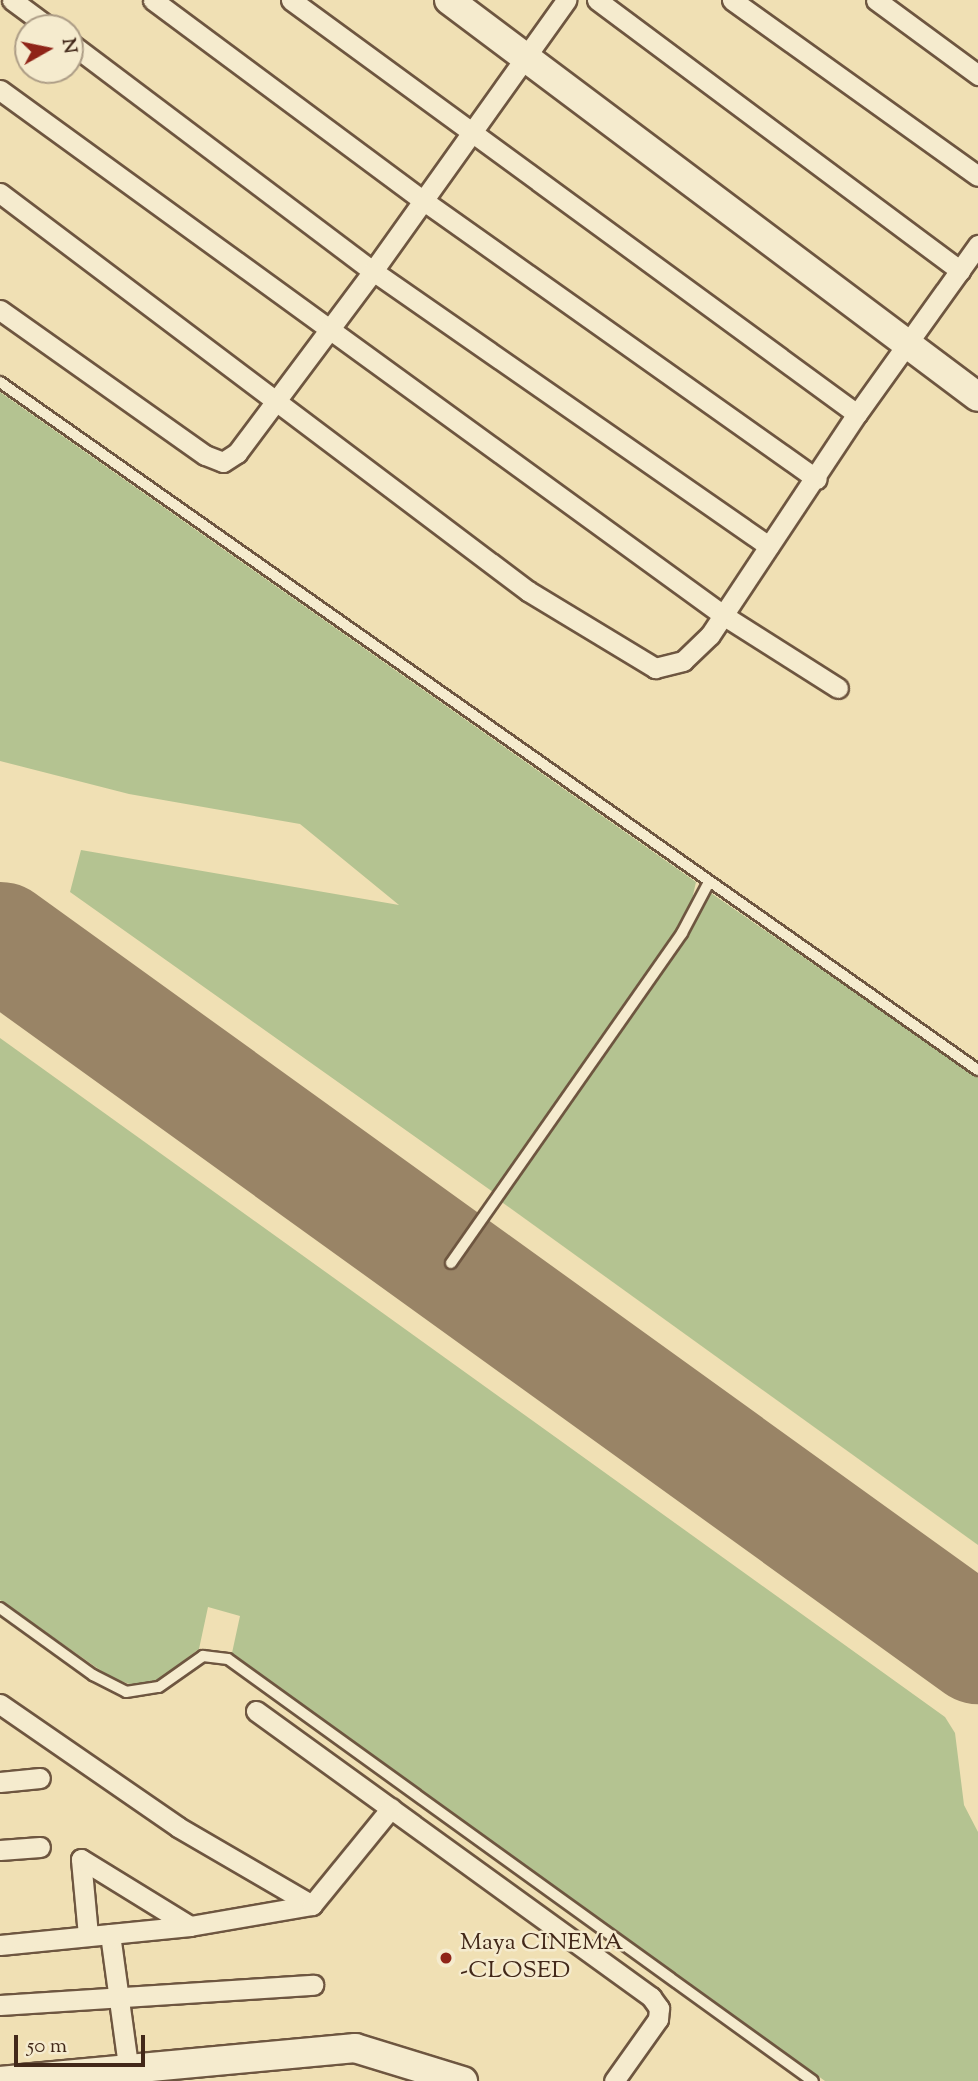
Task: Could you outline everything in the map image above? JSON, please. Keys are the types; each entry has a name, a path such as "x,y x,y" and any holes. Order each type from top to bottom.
{"street":[{"path":"12,0 31,14"},
{"path":"153,0 424,201 816,479"},
{"path":"290,0 857,414"},
{"path":"449,0 978,397"},
{"path":"0,310 205,455 223,462 237,453 276,397 330,329 566,0"},
{"path":"597,0 960,271"},
{"path":"732,0 978,176"},
{"path":"876,0 978,75"},
{"path":"84,54 373,271 769,546"},
{"path":"0,90 723,615 838,688"},
{"path":"0,193 276,397 528,592 642,664 655,668 683,661 723,615 857,414 910,345 978,245"},
{"path":"0,1704 178,1827 312,1905"},
{"path":"256,1711 657,2004 659,2013 654,2027 614,2081"},
{"path":"0,1782 40,1778"},
{"path":"0,1945 190,1926 312,1905 391,1808"},
{"path":"0,1850 40,1847"},
{"path":"89,1935 79,1862 85,1858 190,1926"},
{"path":"110,1934 116,1998 130,2075"},
{"path":"0,2005 313,1985"},
{"path":"0,2081 222,2071 355,2048 463,2081"}],"lane":[{"path":"0,382 978,1070"},
{"path":"451,1263 682,933 709,881"},
{"path":"0,1608 93,1675 126,1692 159,1687 203,1656 228,1659 813,2081"}],"green space":[{"path":"0,392 696,882 691,904 668,945 493,1192 70,892 81,850 399,905 300,824 129,794 0,761"},
{"path":"711,893 978,1078 978,1545 503,1203 503,1195"},
{"path":"0,1038 945,1717 955,1733 964,1805 978,1832 978,2081 825,2081 232,1653 240,1616 208,1607 199,1649 159,1679 135,1686 110,1677 0,1600"}],"runway":[{"path":"0,940 978,1645"}],"place":[{"name":"Maya CINEMA -CLOSED","path":"446,1958"}]}
